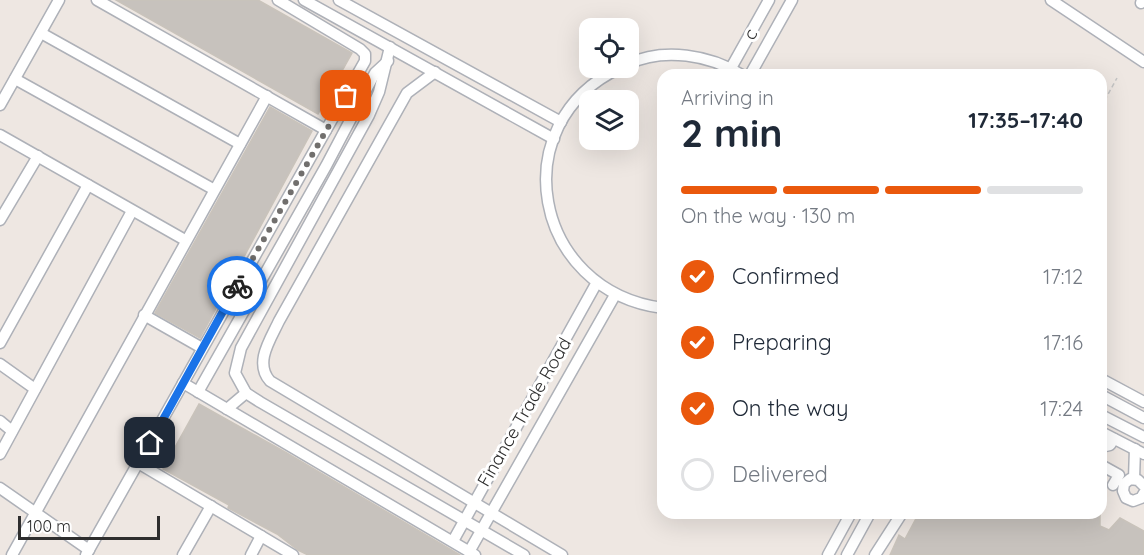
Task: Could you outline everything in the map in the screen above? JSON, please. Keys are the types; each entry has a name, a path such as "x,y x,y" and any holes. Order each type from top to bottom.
{"street":[{"path":"0,105 59,0"},
{"path":"97,0 326,130"},
{"path":"0,488 87,553 365,61 365,54 360,49 278,0"},
{"path":"304,0 554,139"},
{"path":"339,0 561,122"},
{"name":"c","path":"731,68 769,0"},
{"path":"753,69 792,0"},
{"path":"1051,0 1144,62"},
{"path":"40,33 240,144"},
{"path":"390,47 389,61 380,92 242,348 235,373 246,393 524,555"},
{"path":"639,61 667,55 700,57 731,68"},
{"path":"198,392 326,166 375,73 389,61"},
{"path":"435,72 407,93 279,321 264,354 262,366 270,381 562,555"},
{"path":"601,78 580,96 561,122 554,139 546,171 551,213 557,234 573,261 596,284 615,295 642,305 657,307"},
{"path":"15,79 213,189"},
{"path":"12,555 213,189 267,96"},
{"path":"0,135 185,240"},
{"path":"0,220 38,156"},
{"path":"0,343 88,185"},
{"path":"0,454 132,211"},
{"name":"Finance Trade Road","path":"453,541 596,284"},
{"path":"183,383 472,553 480,530 615,295"},
{"path":"144,315 202,348"},
{"path":"0,364 35,389"},
{"path":"1107,382 1144,402"},
{"path":"227,409 246,393"},
{"path":"1107,398 1144,418"},
{"path":"1107,418 1144,437"},
{"path":"0,422 12,431"},
{"path":"1107,437 1140,451 1134,479"},
{"path":"138,463 293,555"},
{"path":"1107,468 1119,475 1113,486"},
{"path":"1134,479 1144,486"},
{"path":"1134,479 1124,484 1124,495 1133,501 1144,494"},
{"path":"183,555 211,506"},
{"path":"828,555 848,519"},
{"path":"847,555 867,519"},
{"path":"875,555 898,519"},
{"path":"251,555 261,536"}],"path":[{"path":"1107,96 1117,78"}],"building":[{"path":"116,0 258,0 352,53 318,114"},
{"path":"270,107 312,131 200,338 155,313"},
{"path":"199,404 460,555 308,555 298,550 277,534 228,508 229,505 163,469"},
{"path":"1120,518 1144,531 1144,555 890,555 899,535 905,539 916,519 1100,519 1100,526 1109,530"}],"way so far":[{"path":"237,286 346,96"}],"route":[{"path":"150,443 237,286"}]}
